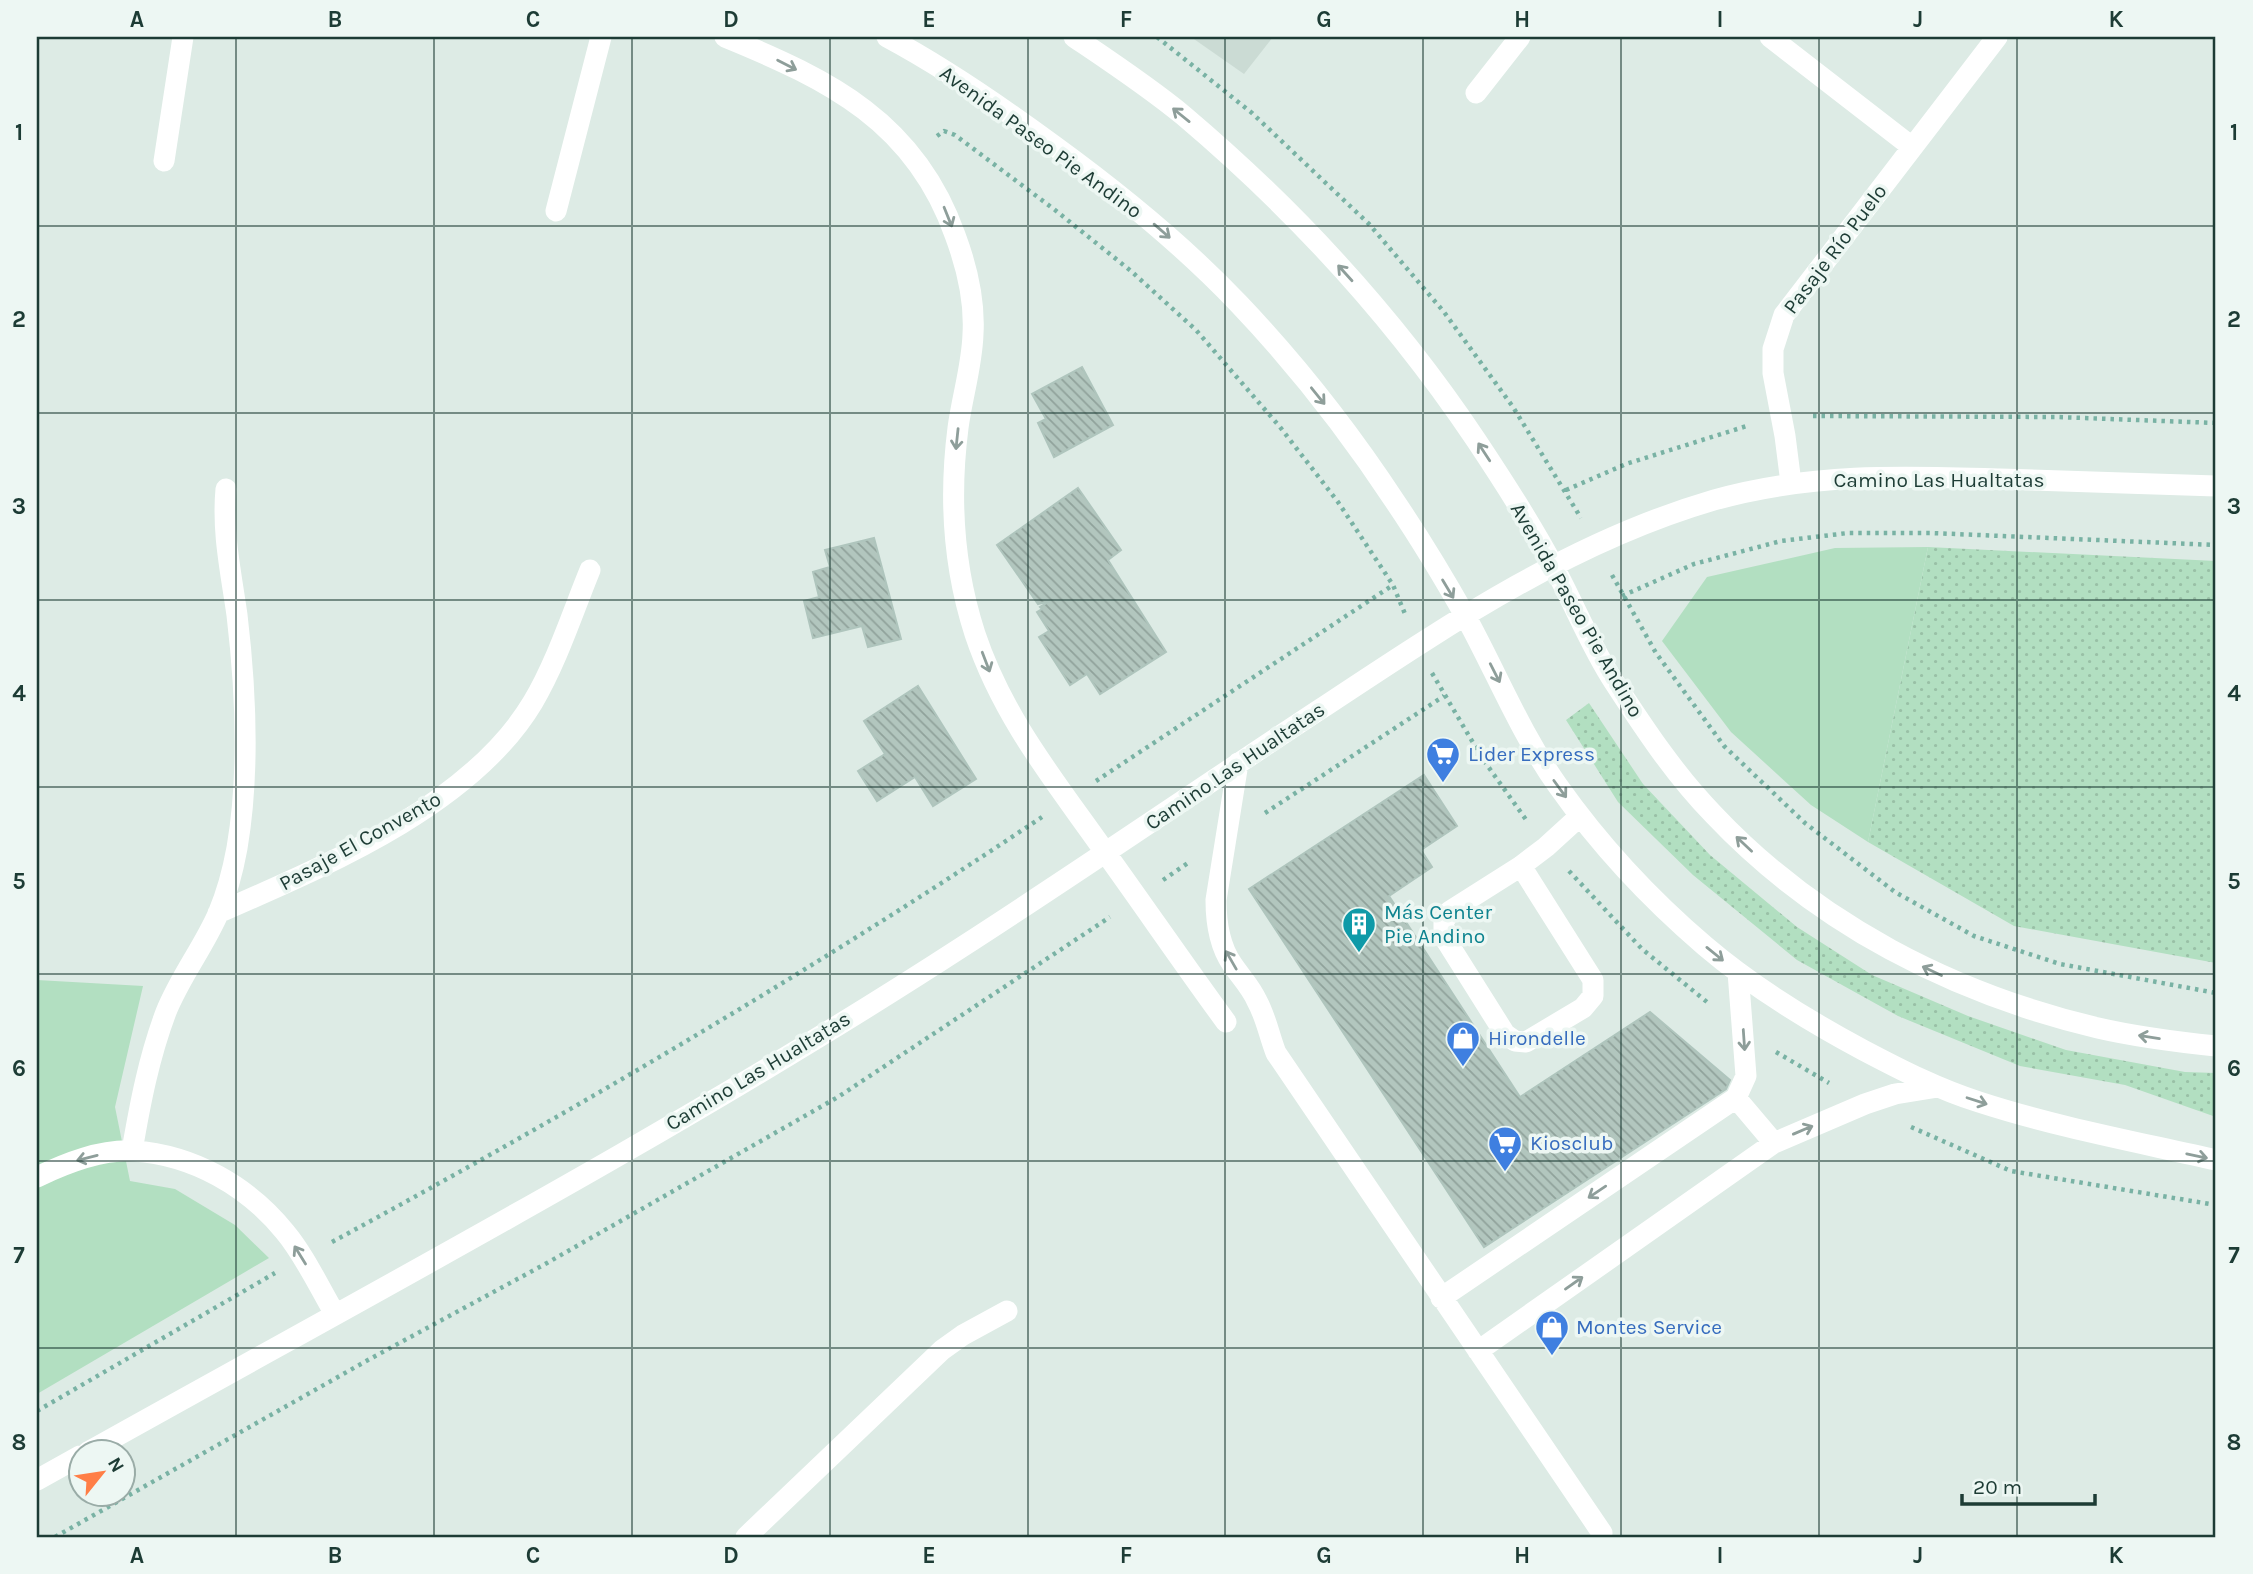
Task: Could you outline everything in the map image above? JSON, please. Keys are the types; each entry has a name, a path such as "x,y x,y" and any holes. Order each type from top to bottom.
{"street":[{"path":"164,161 183,37"},
{"path":"556,211 601,37"},
{"path":"725,37 814,78 866,110 889,129 910,152 947,211 968,276 972,303 973,333 958,426 953,482 954,537 962,586 975,634 995,685 1017,728 1226,1022"},
{"name":"Avenida Paseo Pie Andino","path":"887,37 965,82 1089,171 1191,257 1239,304 1284,354 1363,455 1397,504 1465,615 1525,731 1556,783 1580,816 1639,884 1703,944 1778,1001 1819,1026 1938,1087 2062,1126 2216,1160"},
{"name":"Avenida Paseo Pie Andino","path":"1074,37 1181,114 1250,174 1315,239 1373,304 1428,372 1476,440 1553,565 1610,677 1676,771 1712,814 1747,848 1838,918 1923,967 2006,1002 2101,1029 2216,1046"},
{"path":"1476,93 1520,37"},
{"path":"1769,37 1912,147"},
{"name":"Pasaje Río Puelo","path":"1791,483 1773,373 1773,349 1784,315 1997,37"},
{"name":"Camino Las Hualtatas","path":"111,1438 719,1097 959,949 1465,615 1596,544 1713,501 1791,483 1832,478 2216,486"},
{"path":"132,1151 141,1101 166,1012 189,964 218,914 237,850 245,726 243,669 225,535 226,489"},
{"name":"Pasaje El Convento","path":"218,914 286,883 398,825 466,779 510,734 532,703 550,669 590,570"},
{"path":"1238,763 1216,900 1220,940 1230,962 1256,998 1276,1053 1602,1533"},
{"path":"1521,866 1593,980 1593,996 1583,1008 1526,1042 1515,1041 1505,1034 1444,937 1444,921 1450,911 1521,866 1580,816"},
{"path":"1441,1298 1736,1098 1746,1076 1738,972"},
{"path":"1478,1351 1773,1143 1895,1094 1938,1087"},
{"path":"1736,1098 1773,1143"},
{"path":"37,1177 61,1165 132,1151 163,1155 192,1163 244,1192 267,1211 286,1233 335,1314"},
{"path":"746,1537 942,1350 1007,1311"},
{"path":"37,1480 66,1464"}],"path":[{"path":"1157,37 1252,113 1368,225 1444,312 1513,407 1566,490 1626,464 1734,428 1782,418 1830,415 2057,417 2216,423"},
{"path":"37,1411 563,1112 762,995 931,891 1393,585 1338,502 1280,427 1196,330 1131,271 954,135 944,131 910,152"},
{"path":"1622,596 1694,564 1781,541 1848,533 1931,533 2216,545"},
{"path":"1596,544 1622,596 1656,653 1724,746 1805,823 1895,892 1974,936 2060,964 2216,993"},
{"path":"55,1537 368,1360 547,1264 838,1097 1039,966 1227,837 1444,696"}],"shaded area":[{"path":"1191,37 1273,37 1244,74"}],"green space":[{"path":"1928,547 2216,561 2216,963 2014,926 1868,842"},
{"path":"1928,547 1868,842 1811,805 1731,732 1662,641 1707,577 1835,548"},
{"path":"1589,703 1643,784 1710,855 1797,927 1872,975 1968,1016 2066,1050 2185,1072 2216,1073 2216,1117 2125,1085 2020,1066 1898,1016 1797,960 1693,875 1618,802 1566,720"},
{"path":"37,980 143,986 115,1107 130,1181 175,1189 235,1225 269,1258 37,1394"}],"building":[{"path":"1082,367 1113,425 1054,457 1038,423 1046,419 1032,394"},
{"path":"1078,488 1121,550 1108,560 1166,652 1100,694 1087,674 1070,685 1039,637 1049,631 1037,612 1050,601 1038,604 997,545"},
{"path":"874,538 901,639 868,647 862,626 813,638 804,601 819,597 813,572 830,567 825,550"},
{"path":"918,686 976,779 933,806 915,777 877,801 858,771 885,754 864,721"},
{"name":"Más Center Pie Andino","path":"1424,775 1457,826 1421,850 1432,867 1389,896 1520,1097 1650,1012 1730,1080 1726,1089 1484,1247 1249,889"}],"place":[{"name":"Lider Express","path":"1443,784"},
{"name":"Más Center Pie Andino","path":"1359,954"},
{"name":"Hirondelle","path":"1463,1068"},
{"name":"Kiosclub","path":"1505,1173"},
{"name":"Montes Service","path":"1552,1357"}]}
